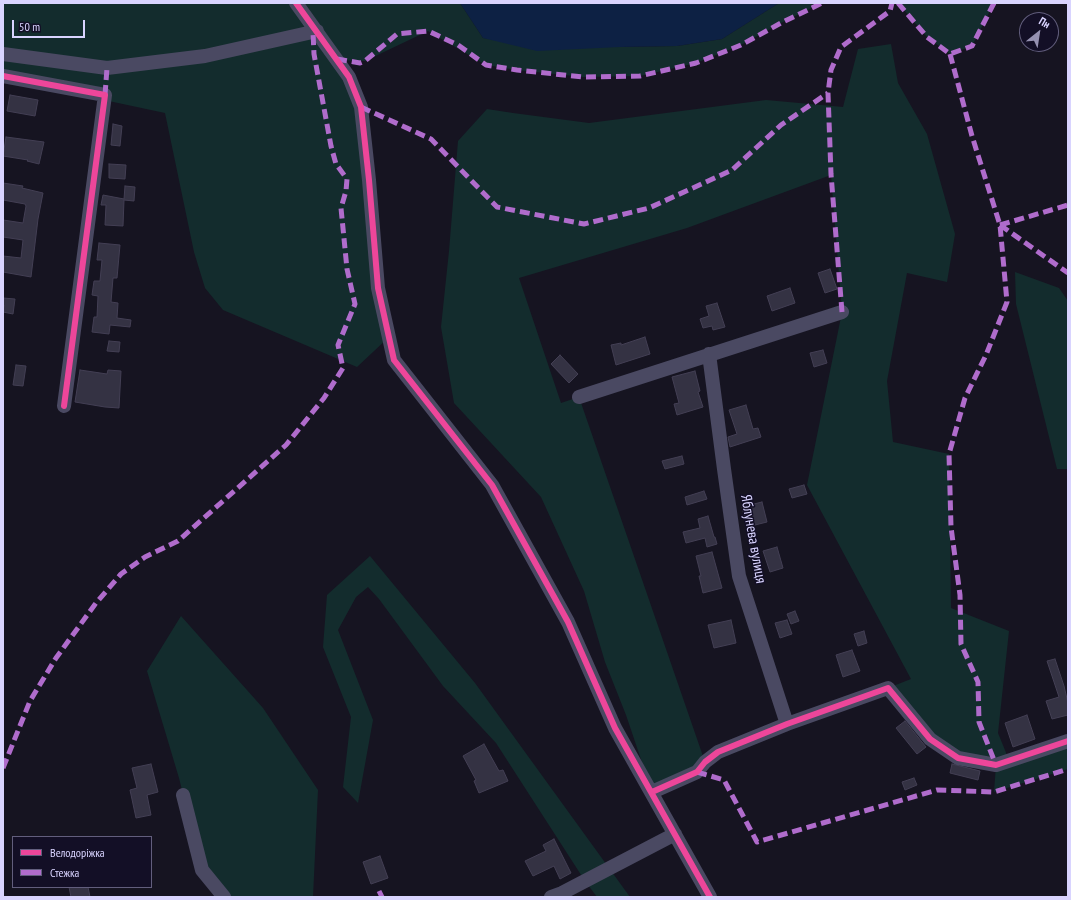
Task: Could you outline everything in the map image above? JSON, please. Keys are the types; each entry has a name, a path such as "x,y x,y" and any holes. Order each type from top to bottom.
{"street":[{"path":"296,3 349,76 361,107 378,288 394,360 492,485 568,622 615,728 710,897"},
{"path":"3,54 107,68 205,56 317,31"},
{"path":"3,76 105,95 64,406"},
{"path":"579,397 842,312"},
{"name":"Яблунева вулиця","path":"710,354 739,576 787,724"},
{"path":"652,792 697,772 705,762 718,752 787,724 888,688 930,739 958,758 996,765 1068,741"},
{"path":"183,795 202,870 224,897"},
{"path":"551,897 568,890 675,834"}],"green space":[{"path":"3,3 460,3 483,38 620,47 677,46 722,39 779,3 822,3 741,45 696,63 640,76 583,77 486,65 428,31 365,61 337,60 361,107 389,337 357,367 223,310 205,288 194,252 165,113 3,76"},
{"path":"898,3 994,3 972,46 950,54 927,37"},
{"path":"891,44 898,83 927,134 955,234 947,282 907,273 887,381 893,442 949,454 951,608 1009,631 998,733 1009,760 1068,741 1068,769 994,792 996,765 958,758 888,688 911,679 807,485 842,312 831,175 687,228 519,278 561,403 579,397 705,762 652,792 626,715 605,662 584,591 541,497 454,403 441,327 458,141 487,109 589,123 766,100 843,107 858,49"},
{"path":"1015,272 1059,288 1068,301 1068,469 1057,469 1016,304"},
{"path":"370,556 475,683 630,897 597,897 585,881 496,743 443,686 379,599 368,587 356,597 338,630 373,720 358,803 343,787 351,717 323,647 327,595"},
{"path":"181,616 263,708 318,790 313,897 224,897 202,870 179,778 147,671"}],"water":[{"path":"460,3 779,3 722,39 677,46 537,51 483,38"}],"building":[{"path":"10,95 38,100 35,116 7,111"},
{"path":"113,124 122,126 120,146 111,145"},
{"path":"6,137 44,142 39,164 27,161 28,160 3,156"},
{"path":"109,164 126,165 125,179 109,178"},
{"path":"3,183 23,186 22,188 43,193 38,219 31,277 3,272 3,256 21,258 23,240 3,237 3,220 23,223 26,206 25,204 3,200"},
{"path":"125,186 135,187 134,201 124,200 123,226 105,225 106,205 101,205 103,195 124,199"},
{"path":"99,243 120,245 117,278 113,278 111,302 118,303 117,318 131,320 130,327 110,325 109,334 92,332 94,317 97,317 98,296 92,295 94,281 100,281 102,260 97,260"},
{"path":"830,269 837,289 825,293 818,273"},
{"path":"790,288 795,303 772,311 767,296"},
{"path":"3,298 15,299 13,314 3,312"},
{"path":"717,303 725,327 713,330 712,326 703,328 700,319 709,316 706,306"},
{"path":"645,337 650,354 616,365 611,345 621,343 621,345"},
{"path":"109,341 120,342 119,352 107,351"},
{"path":"823,350 827,363 814,367 810,353"},
{"path":"560,355 578,374 569,383 551,364"},
{"path":"16,365 26,366 23,386 13,385"},
{"path":"80,370 107,374 108,370 121,371 119,408 75,402"},
{"path":"695,371 700,391 698,392 703,407 677,415 674,404 679,403 672,377"},
{"path":"746,405 753,429 758,428 761,437 730,447 728,437 737,434 729,410"},
{"path":"682,456 684,464 665,469 662,461"},
{"path":"804,485 807,494 792,498 789,489"},
{"path":"704,491 707,499 687,505 685,497"},
{"path":"762,502 767,522 747,527 742,507"},
{"path":"708,516 717,544 707,547 705,538 686,543 683,532 700,528 698,519"},
{"path":"777,547 783,568 770,572 763,551"},
{"path":"712,552 722,588 703,593 696,556"},
{"path":"795,611 799,621 791,624 787,614"},
{"path":"731,620 736,643 714,648 708,625"},
{"path":"787,620 792,634 780,638 775,623"},
{"path":"864,631 867,643 858,646 854,634"},
{"path":"852,650 860,671 843,677 836,655"},
{"path":"1055,659 1068,703 1068,715 1052,719 1046,701 1059,697 1047,661"},
{"path":"1027,715 1035,739 1013,747 1005,723"},
{"path":"905,721 926,747 917,754 896,728"},
{"path":"484,744 499,771 503,770 508,781 479,793 474,781 476,780 463,756"},
{"path":"151,764 158,792 147,795 151,815 136,818 130,790 137,788 132,768"},
{"path":"952,764 980,771 978,780 950,773"},
{"path":"914,778 917,785 905,790 902,782"},
{"path":"554,839 571,873 560,879 554,866 533,876 525,861 546,851 543,845"},
{"path":"380,856 388,878 371,884 363,862"},
{"path":"69,888 88,888 90,897 71,897"}],"marked path":[{"path":"337,59 360,63 365,61 397,34 428,31 458,45 486,65 583,77 640,76 696,63 741,45 822,3"},
{"path":"842,312 831,174 828,93 831,70 841,47 890,11 892,3"},
{"path":"898,3 927,37 950,54 972,46 994,3"},
{"path":"3,768 30,701 56,658 96,603 121,574 145,557 178,541 286,445 324,398 343,368 338,345 355,304 347,269 341,208 346,191 347,179 336,164 331,146 314,54 313,32"},
{"path":"950,54 972,136 1000,225 1007,302 986,355 965,398 949,454 951,527 960,595 961,644 978,682 979,722 996,765"},
{"path":"105,95 107,68"},
{"path":"361,107 431,139 497,207 584,224 649,208 732,170 781,125 828,93"},
{"path":"1000,225 1068,205"},
{"path":"1000,225 1068,273"},
{"path":"697,772 724,780 757,842 937,790 994,792 1068,769"},
{"path":"379,891 382,897"}],"cycle path":[{"path":"296,3 349,77 361,107 378,288 394,360 492,485 568,622 615,728 710,897"},
{"path":"3,76 105,95 64,406"},
{"path":"652,792 697,772 705,762 718,752 787,724 888,688 930,739 958,758 996,765 1068,741"}]}
